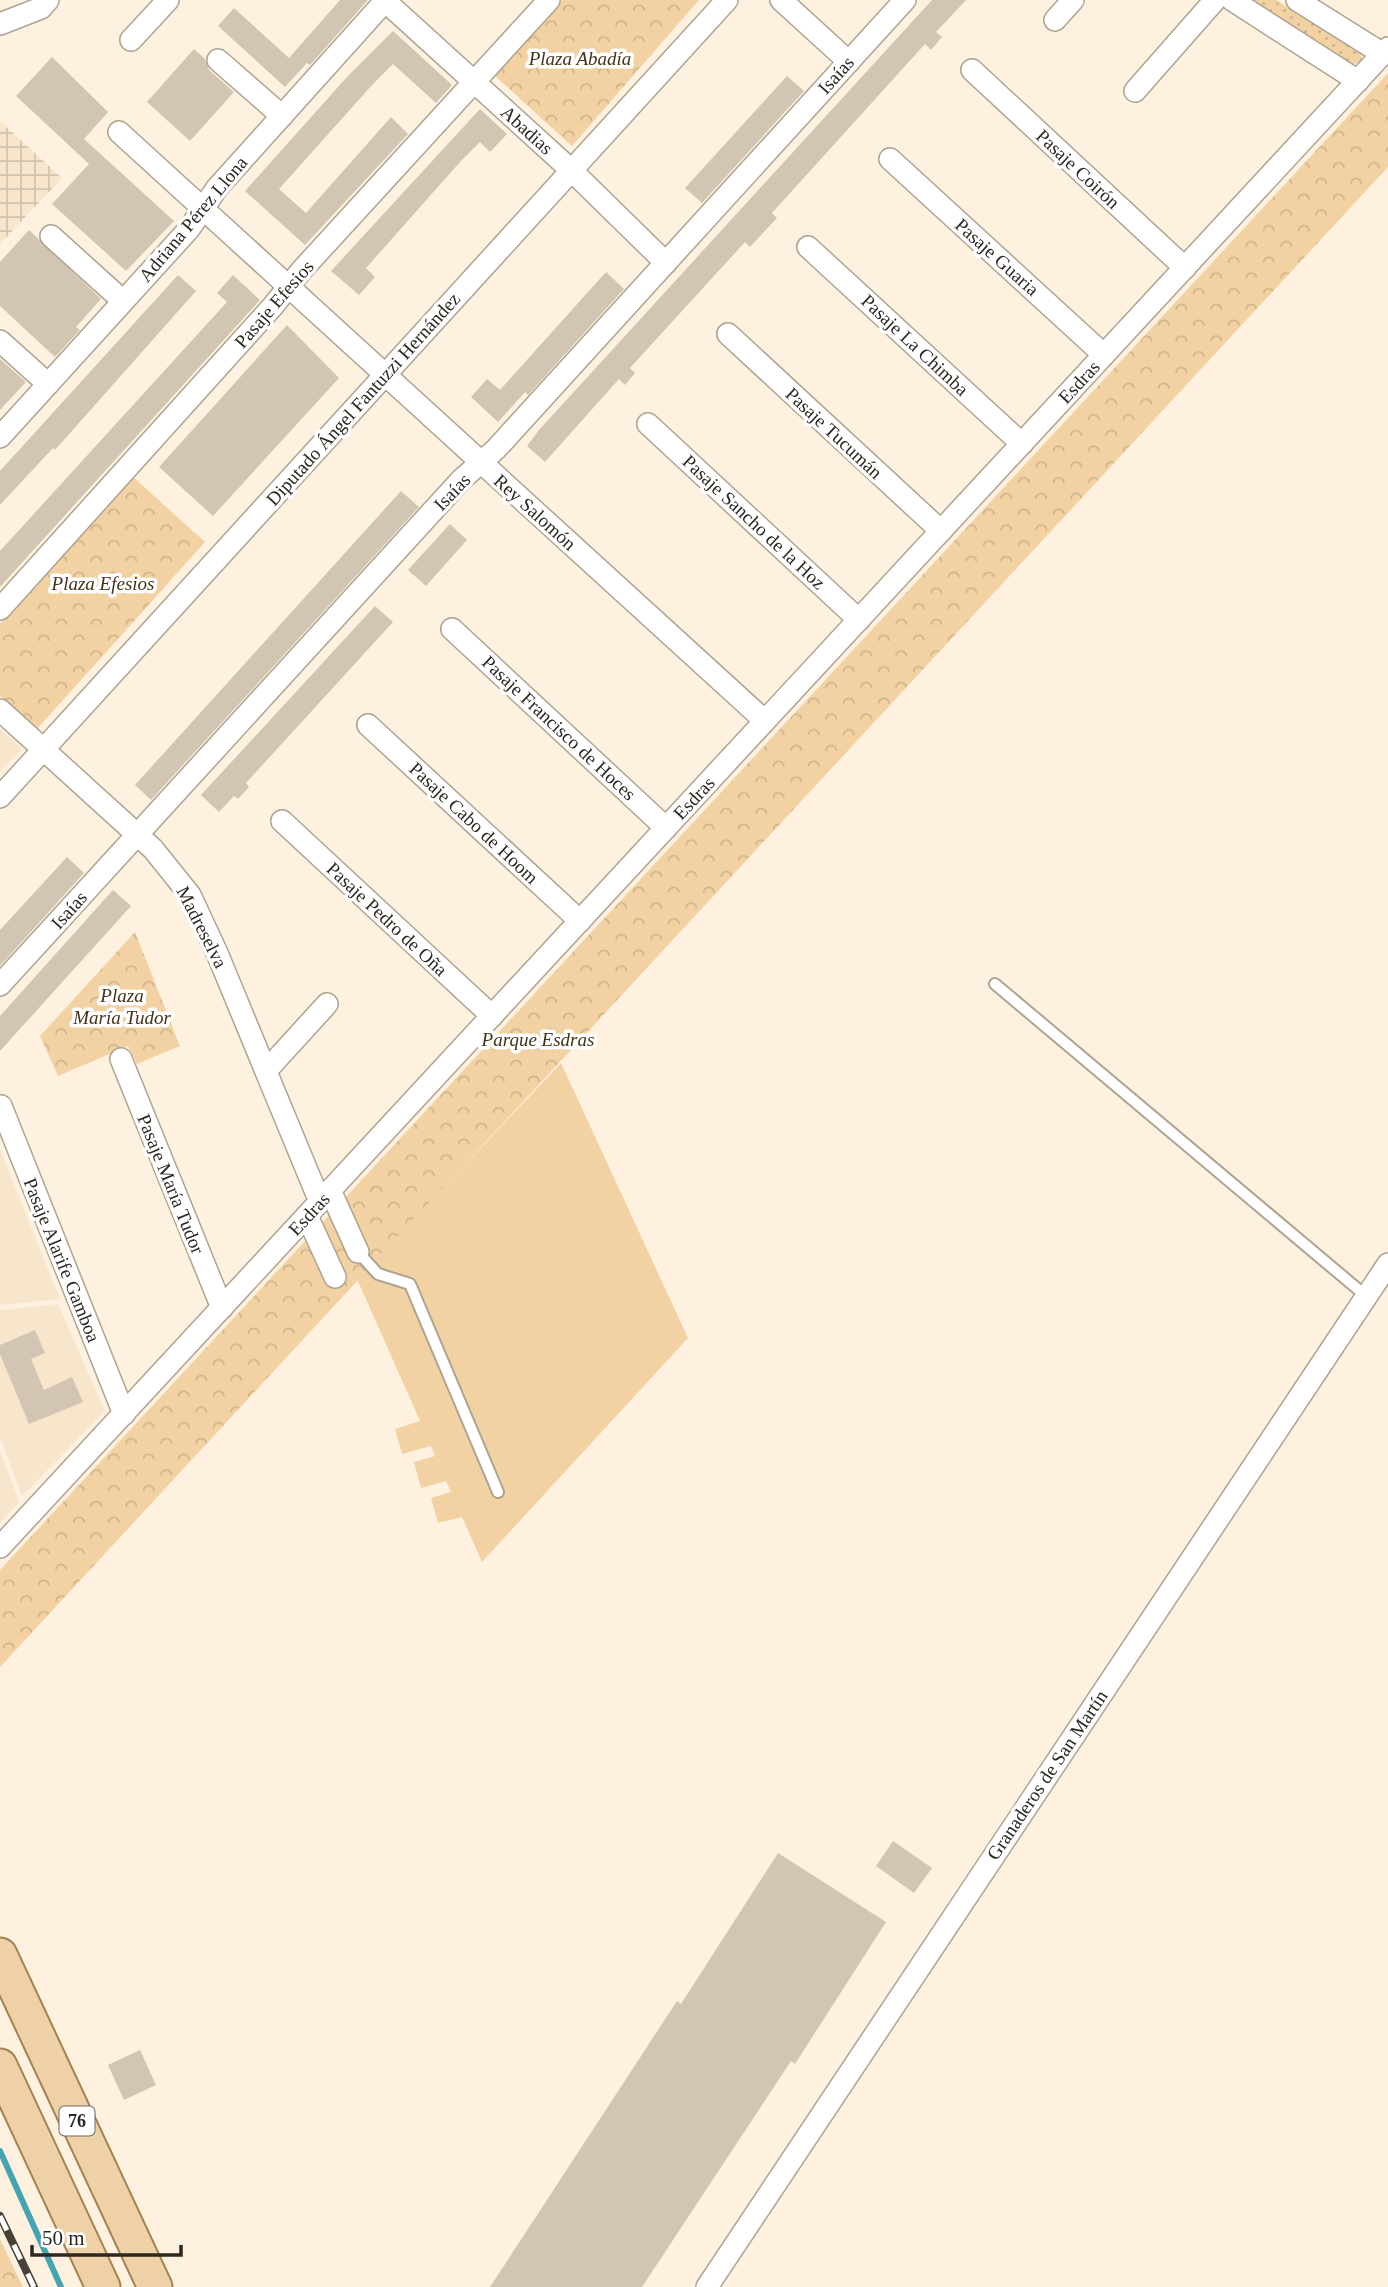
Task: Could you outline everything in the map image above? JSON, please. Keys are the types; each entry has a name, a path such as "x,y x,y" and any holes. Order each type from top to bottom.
{"main road":[{"name":"76","path":"0,1955 155,2287"},
{"name":"76","path":"0,2066 103,2287"}],"street":[{"path":"0,24 41,8 48,0"},
{"path":"131,40 168,0"},
{"name":"Abadias","path":"385,0 571,170 666,262"},
{"name":"Adriana Pérez Llona","path":"0,437 189,229 217,188 385,0"},
{"name":"Pasaje Efesios","path":"0,609 550,0"},
{"name":"Diputado Ángel Fantuzzi Hernández","path":"0,797 727,0"},
{"path":"781,0 849,62"},
{"name":"Isaías","path":"0,985 461,480 481,463 905,0"},
{"path":"1055,20 1073,0"},
{"path":"1135,91 1215,0"},
{"path":"1232,0 1358,81"},
{"path":"1297,0 1383,61"},
{"path":"218,60 282,116"},
{"name":"Esdras","path":"0,1547 1358,81 1383,61"},
{"name":"Pasaje Coirón","path":"972,70 1185,268"},
{"name":"Rey Salomón","path":"119,132 765,721"},
{"name":"Pasaje Guaria","path":"890,159 1104,355"},
{"path":"51,236 123,301"},
{"name":"Pasaje La Chimba","path":"808,247 1022,443"},
{"name":"Pasaje Tucumán","path":"728,334 941,531"},
{"path":"0,341 48,384"},
{"name":"Pasaje Sancho de la Hoz","path":"648,424 859,620"},
{"name":"Pasaje Francisco de Hoces","path":"452,629 666,828"},
{"name":"Madreselva","path":"0,710 138,834 176,875 202,917 319,1203 335,1277"},
{"name":"Pasaje Cabo de Hoom","path":"368,725 580,921"},
{"name":"Pasaje Pedro de Oña","path":"282,821 492,1016"},
{"path":"266,1071 327,1004"},
{"name":"Pasaje María Tudor","path":"121,1059 222,1308"},
{"name":"Pasaje Alarife Gamboa","path":"1,1106 124,1414"},
{"name":"Madreselva","path":"319,1203 358,1252"},
{"name":"Granaderos de San Martín","path":"707,2287 1388,1264"}],"lane":[{"path":"995,984 1366,1296"},
{"path":"358,1252 377,1274 410,1284 498,1492"}],"shaded area":[{"path":"0,121 62,178 0,244"},
{"path":"0,729 22,749 0,771"},
{"path":"0,1149 60,1299 0,1305"},
{"path":"58,1304 105,1411 22,1496 0,1437 0,1310"},
{"path":"0,1450 19,1502 0,1523"}],"green space":[{"name":"Plaza Abadía","path":"562,0 699,0 572,146 494,75"},
{"path":"1247,0 1276,0 1361,54 1362,60 1351,66"},
{"name":"Parque Esdras","path":"1388,73 1388,167 0,1667 0,1570"},
{"name":"Plaza Efesios","path":"132,476 205,542 37,729 0,696 0,624"},
{"name":"Plaza María Tudor","path":"135,932 180,1046 137,1064 128,1046 58,1076 40,1036"},
{"path":"561,1063 688,1338 482,1562 462,1517 438,1523 431,1498 451,1492 446,1481 421,1488 414,1462 435,1456 431,1446 402,1454 395,1429 420,1421 357,1279"},
{"path":"0,2239 23,2287 0,2287"}],"building":[{"path":"340,0 368,0 310,65 307,63 285,87 218,26 234,8 289,58"},
{"path":"932,0 966,0 936,32 942,37 931,50 925,44 772,213 777,218 750,247 745,242 630,368 635,373 625,385 619,379 545,462 527,446 539,430"},
{"path":"393,31 452,85 436,103 393,64 373,84 279,189 306,213 391,117 408,134 305,245 245,191 347,77"},
{"path":"194,49 205,59 209,70 234,92 190,141 147,102"},
{"path":"52,57 108,112 84,139 174,221 126,271 52,204 89,164 16,96"},
{"path":"787,76 804,91 702,203 685,188"},
{"path":"480,109 507,134 490,152 480,142 460,162 366,268 375,277 359,295 331,271"},
{"path":"29,230 101,299 76,327 80,330 55,357 0,306 0,262"},
{"path":"606,272 624,289 528,395 525,392 498,422 471,397 487,379 500,390"},
{"path":"178,275 196,291 55,450 53,448 0,505 0,471"},
{"path":"233,275 260,300 0,587 0,551 227,302 217,293"},
{"path":"287,325 339,378 213,516 159,467"},
{"path":"0,359 26,382 0,410"},
{"path":"401,491 419,507 151,800 135,785"},
{"path":"450,524 467,540 426,586 408,570"},
{"path":"375,606 393,622 246,783 249,787 238,799 234,796 219,812 201,795"},
{"path":"67,857 84,873 0,966 0,930"},
{"path":"113,890 131,906 0,1051 0,1016"},
{"path":"35,1330 45,1353 31,1359 44,1390 72,1377 83,1402 29,1424 0,1354 0,1345"},
{"path":"893,1841 932,1868 914,1893 876,1866"},
{"path":"778,1853 886,1922 795,2064 791,2061 642,2287 490,2287 677,2001 681,2004"},
{"path":"140,2050 156,2085 124,2100 108,2065"}],"waterway":[{"path":"0,2151 61,2287"}],"railway":[{"path":"0,2216 34,2287"}]}
